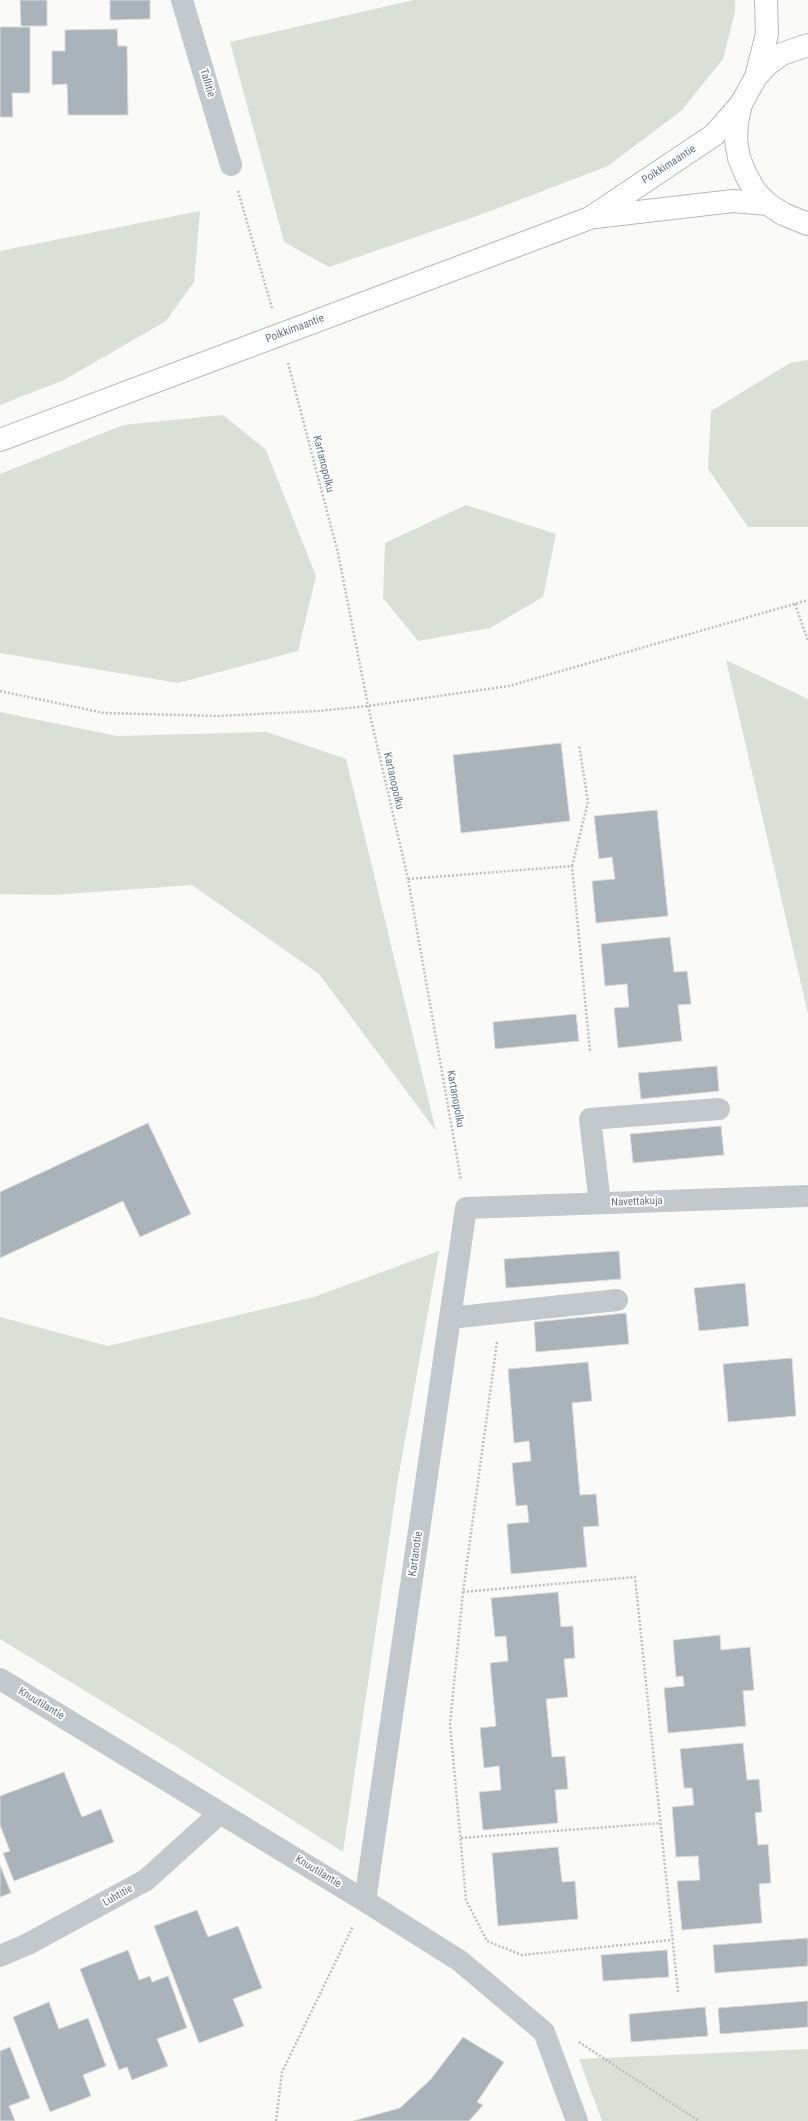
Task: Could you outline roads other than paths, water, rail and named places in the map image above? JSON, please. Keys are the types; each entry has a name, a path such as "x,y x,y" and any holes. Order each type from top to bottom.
{"main road":[{"path":"756,77 767,34 766,0"},
{"path":"806,225 783,214 768,204 752,186 739,158 736,140 737,122 741,104 756,77 768,64 782,54 808,45"},
{"name":"Poikkimaantie","path":"0,440 590,218 714,135 741,104"},
{"name":"Poikkimaantie","path":"590,218 733,201 768,204"}],"street":[{"name":"Tallitie","path":"182,0 231,165"},
{"path":"600,1203 590,1119 719,1109"},
{"name":"Navettakuja","path":"466,1208 808,1196"},
{"name":"Kartanotie","path":"365,1901 466,1208"},
{"path":"450,1318 617,1300"},
{"name":"Knuutilantie","path":"0,1679 365,1901 460,1961 544,2032 577,2121"},
{"name":"Luhtitie","path":"0,1956 28,1944 146,1880 220,1813"}]}
